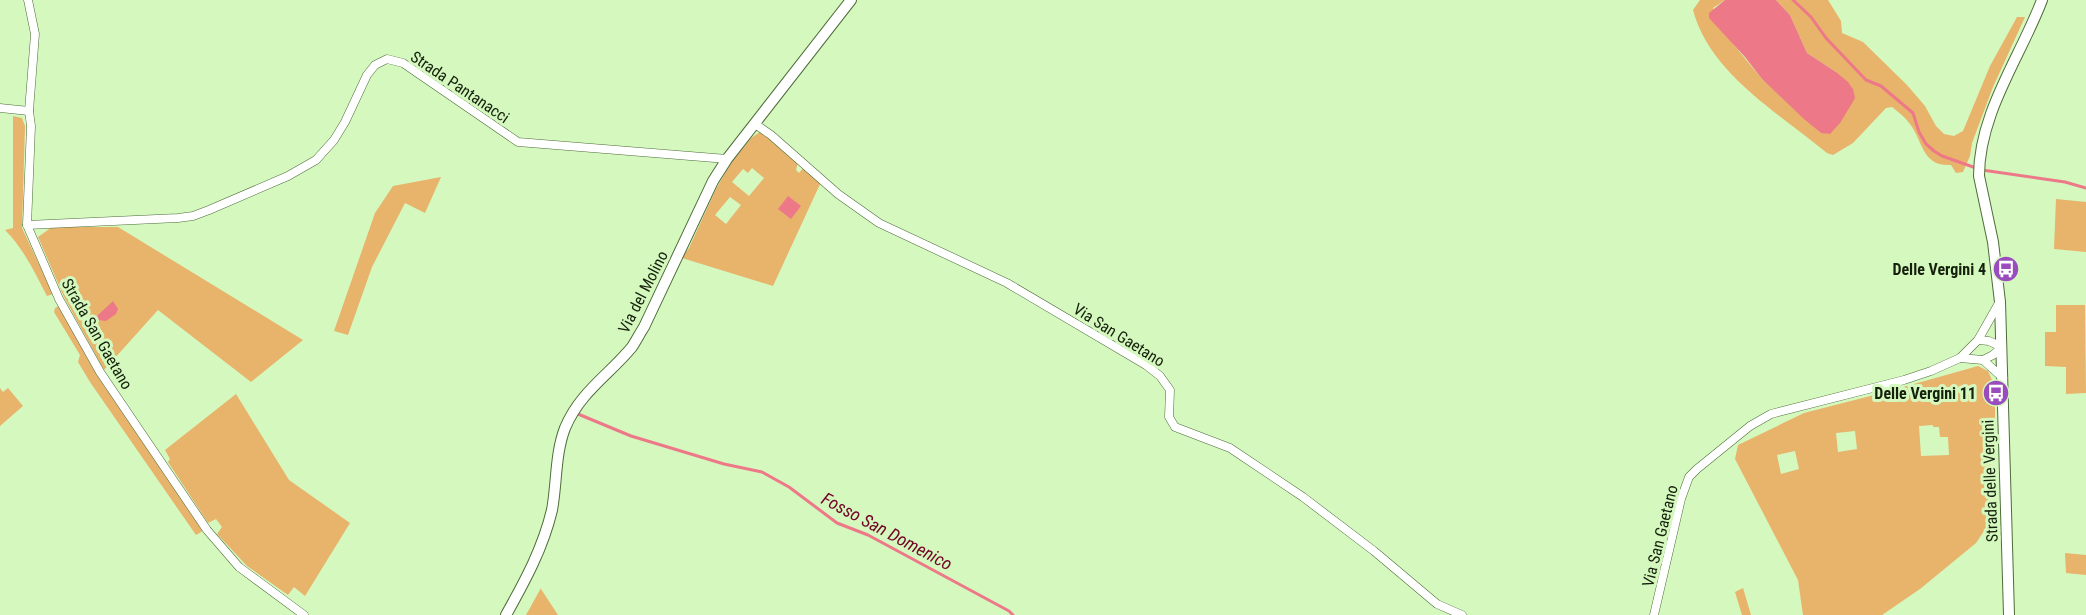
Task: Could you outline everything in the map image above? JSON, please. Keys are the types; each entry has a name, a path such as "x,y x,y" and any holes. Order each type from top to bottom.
{"street":[{"name":"Strada San Gaetano","path":"28,0 35,34 29,111 32,126 27,225 59,299 100,372 207,530 239,567 304,615"},
{"name":"Via del Molino","path":"506,615 538,552 546,531 556,489 559,453 570,419 589,389 631,347 644,327 713,181 851,0"},
{"name":"Strada delle Vergini","path":"2009,615 2000,302 1993,242 1979,176 1980,153 1989,119 2042,0"},
{"name":"Strada Pantanacci","path":"27,225 137,221 193,216 288,176 316,160 326,151 345,122 372,69 387,59 403,63 518,142 728,159"},
{"path":"0,108 29,111"},
{"name":"Via San Gaetano","path":"755,124 771,135 838,194 879,222 1007,283 1146,365 1160,376 1170,390 1169,417 1174,427 1230,448 1303,496 1437,604 1462,615"},
{"name":"Via San Gaetano","path":"1654,615 1681,499 1689,477 1696,469 1750,426 1771,414 1904,380 1960,358 1978,340 2000,302"},
{"path":"1978,340 1989,341 2002,347 1983,360 2003,378"},
{"name":"Via San Gaetano","path":"1960,358 1983,360"}],"shaded area":[{"path":"1700,0 1725,0 1713,8 1734,45 1762,79 1821,133 1836,72 1807,53 1790,15 1776,0 1828,0 1841,21 1842,33 1863,42 1907,85 1925,106 1936,126 1944,134 1954,136 1963,131 1990,66 2017,17 2025,17 1993,87 1963,172 1956,173 1951,165 1941,165 1929,157 1910,124 1892,107 1886,108 1853,143 1833,155 1827,153 1748,90 1714,54 1693,10"},
{"path":"1725,0 1776,0 1790,15 1807,53 1848,82 1855,98 1840,123 1830,134 1821,133 1762,79 1709,18 1709,13"},
{"path":"13,116 22,118 25,126 22,228 53,294 47,296 23,253 5,230 13,228"},
{"path":"760,132 763,133 798,162 796,170 799,173 804,167 821,182 773,286 682,258 689,248 716,189 731,163 751,138","holes":["752,168 764,178 749,196 732,182 743,169 748,173","730,197 741,205 726,224 715,215"]},
{"path":"441,177 425,213 405,203 372,267 348,335 334,331 375,213 393,186"},
{"path":"788,196 801,206 791,219 778,209"},
{"path":"2056,199 2086,202 2086,252 2054,249"},
{"path":"52,227 118,227 303,340 251,382 158,310 104,370 64,297 38,237"},
{"path":"113,301 118,309 116,314 106,321 98,320 97,316"},
{"path":"2056,305 2085,305 2086,393 2066,394 2066,367 2045,366 2045,332 2056,332"},
{"path":"59,306 94,370 203,531 196,535 90,382 78,362 80,355 54,312"},
{"path":"1978,366 1988,371 1995,387 1995,449 1989,452 1991,465 1998,468 1996,513 1976,543 1920,589 1882,615 1803,615 1798,580 1735,459 1738,445 1804,413","holes":["1933,425 1933,427 1939,427 1940,437 1948,437 1949,455 1921,456 1919,426","1855,431 1857,449 1838,452 1836,433","1795,451 1799,469 1781,474 1777,455"]},
{"path":"0,388 3,392 8,388 23,406 0,426"},
{"path":"236,394 289,480 350,523 305,596 294,587 288,595 247,566 217,534 222,527 216,519 208,523 168,462 170,459 165,450"},
{"path":"2065,553 2086,555 2086,575 2066,573"},
{"path":"1743,588 1751,615 1742,615 1735,592"},
{"path":"541,589 558,615 526,615"}],"waterway":[{"path":"1793,0 1811,17 1826,38 1866,80 1881,86 1913,113 1919,132 1926,144 1942,156 1976,168"},
{"path":"1982,170 2065,182 2086,188"},
{"name":"Fosso San Domenico","path":"578,414 631,436 724,464 762,472 789,487 837,523 868,535 1013,615"}],"place":[{"name":"Delle Vergini 4","path":"2006,269"},
{"name":"Delle Vergini 11","path":"1996,393"}]}
